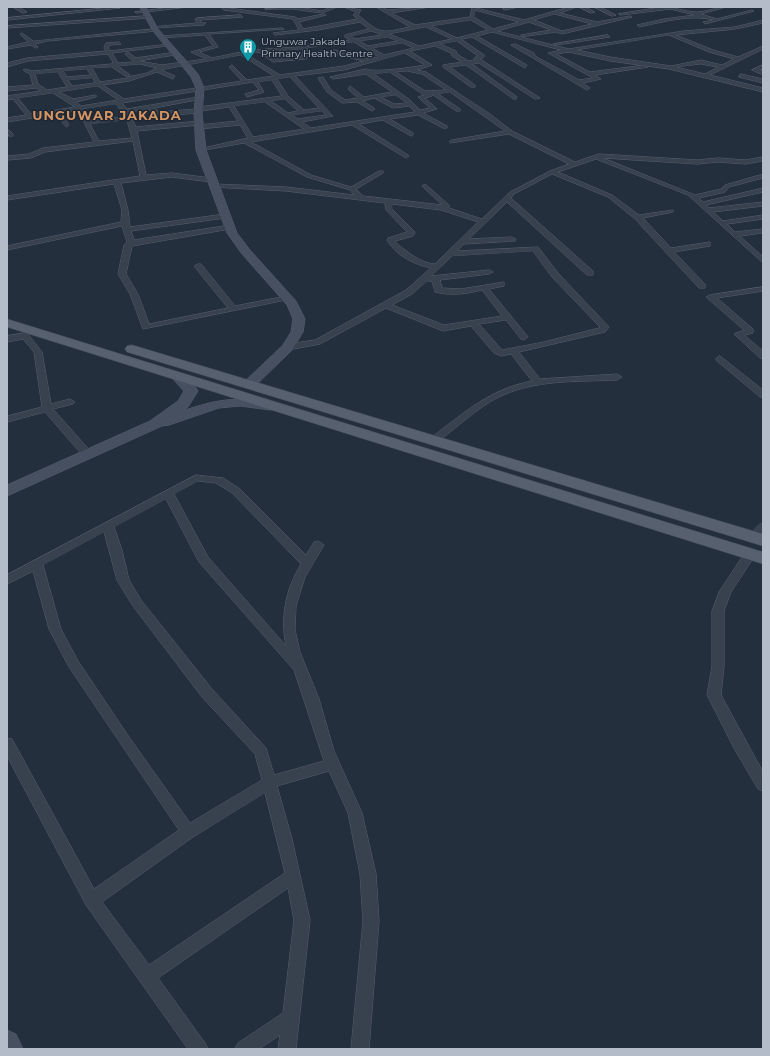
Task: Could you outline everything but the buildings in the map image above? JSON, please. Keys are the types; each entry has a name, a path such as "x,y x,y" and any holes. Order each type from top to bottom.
{"main road":[{"path":"7,311 760,535"},
{"path":"7,323 757,556"}],"street":[{"path":"54,7 56,17 76,36"},
{"path":"72,7 73,13"},
{"path":"84,12 83,8 93,7"},
{"path":"7,25 26,26 41,24 56,17 73,13 118,9 117,7"},
{"path":"174,53 113,65 32,73 18,68 19,63 10,51 48,37 54,39 113,34 187,7 193,10"},
{"path":"207,7 211,10 242,7"},
{"path":"259,7 279,16 284,31"},
{"path":"224,9 247,12 296,8 322,12 335,7"},
{"path":"378,7 414,26"},
{"path":"385,12 408,8 428,7"},
{"path":"472,18 474,7 528,20"},
{"path":"505,10 516,7"},
{"path":"581,7 593,12"},
{"path":"596,7 616,16 638,29 656,29"},
{"path":"596,18 630,15 671,7 760,30"},
{"path":"656,16 685,11 696,7"},
{"path":"696,14 723,7 730,8"},
{"path":"247,12 262,18 279,16 296,8"},
{"path":"408,8 425,14"},
{"path":"498,8 562,33 606,21 616,16 624,18 630,15"},
{"path":"88,122 120,101 200,88 314,73 357,65 406,51 459,40 570,8 606,21"},
{"path":"699,23 721,20 752,11 743,8"},
{"path":"15,9 23,16 26,26"},
{"path":"224,9 232,21"},
{"path":"345,9 359,11 355,16 373,30 419,48"},
{"path":"616,9 630,15"},
{"path":"23,16 36,10 40,17 41,24"},
{"path":"736,10 748,12"},
{"path":"553,12 597,23"},
{"path":"301,27 312,18 325,15"},
{"path":"544,15 586,26"},
{"path":"199,23 197,20 228,17 262,18 279,16 295,18 301,27 314,40"},
{"path":"638,29 664,20 704,16"},
{"path":"734,24 763,16"},
{"path":"9,17 56,17 199,23 204,24 212,32"},
{"path":"249,32 262,18"},
{"path":"312,18 320,20"},
{"path":"7,98 84,88 141,76 159,68 212,60 268,47 305,47 314,40 355,41 385,35 414,26 472,18 492,31 514,37 572,49 601,57 669,67 763,90"},
{"path":"753,18 763,21"},
{"path":"437,19 443,22"},
{"path":"321,29 361,20"},
{"path":"84,21 84,28 109,25"},
{"path":"151,21 167,45 195,76 200,88 199,125 201,150 212,183 230,227 246,252 292,304 299,319 297,332 288,348 249,384"},
{"path":"63,22 151,21 188,34 240,30 249,32 284,31 328,22 334,25"},
{"path":"513,45 532,54 551,53 670,34 712,29 748,28 763,21"},
{"path":"301,27 339,30 367,25"},
{"path":"426,25 459,40 482,56 476,59 537,98"},
{"path":"236,26 240,30"},
{"path":"373,30 347,35 366,48 394,60"},
{"path":"598,30 582,33 605,44"},
{"path":"514,37 556,31"},
{"path":"206,33 217,46 194,52 212,60 220,66"},
{"path":"562,33 559,35 572,41"},
{"path":"22,34 37,49"},
{"path":"113,34 119,43 108,44 106,48 107,52 116,62 113,65"},
{"path":"188,34 198,48 202,50"},
{"path":"670,34 711,52 738,60"},
{"path":"550,45 612,35"},
{"path":"86,36 89,42"},
{"path":"473,36 525,66"},
{"path":"48,37 55,44 66,44 64,38"},
{"path":"366,48 402,42"},
{"path":"436,44 454,52 454,55 516,98"},
{"path":"7,65 31,59 63,57 167,45"},
{"path":"260,50 274,60 305,57 305,47"},
{"path":"705,76 763,47"},
{"path":"69,50 72,56"},
{"path":"321,78 428,66 406,51"},
{"path":"314,54 334,52 372,61"},
{"path":"242,53 277,78 286,97 303,112"},
{"path":"551,53 598,79 578,82"},
{"path":"128,54 137,61 159,68 173,77"},
{"path":"396,54 403,57 414,57"},
{"path":"532,54 531,55 533,57 587,88"},
{"path":"58,64 66,61 63,57"},
{"path":"227,57 239,63"},
{"path":"566,62 601,57"},
{"path":"473,86 445,66 480,61"},
{"path":"669,67 701,62 723,67"},
{"path":"400,64 409,69 424,73 449,91 488,115 510,132 574,164"},
{"path":"113,65 128,76"},
{"path":"357,65 411,104 419,113 445,127"},
{"path":"606,65 616,66 622,70"},
{"path":"579,68 593,66"},
{"path":"590,74 661,66"},
{"path":"89,67 98,84 120,101 126,111 134,129 137,155 143,177"},
{"path":"232,67 246,82"},
{"path":"763,67 755,70 763,73"},
{"path":"58,70 65,79 69,90"},
{"path":"390,70 424,93 435,94 458,110"},
{"path":"32,73 36,85 46,92"},
{"path":"314,73 321,78 329,91 341,100 376,97 396,93"},
{"path":"65,79 94,76"},
{"path":"292,76 330,116 298,121"},
{"path":"741,76 763,81"},
{"path":"254,81 262,91 260,93"},
{"path":"173,85 168,87 174,92"},
{"path":"7,89 38,86"},
{"path":"350,88 372,109"},
{"path":"275,91 282,90"},
{"path":"54,91 72,101 80,108 97,143"},
{"path":"201,150 248,140 419,113 434,109 421,98 449,91"},
{"path":"243,96 268,92"},
{"path":"72,101 94,96"},
{"path":"14,97 16,105 30,117"},
{"path":"126,111 200,104 230,104 286,97"},
{"path":"376,97 393,106"},
{"path":"266,100 278,106 311,131"},
{"path":"150,108 158,114 200,104"},
{"path":"230,104 248,140 301,172 352,189 360,197"},
{"path":"278,106 294,104"},
{"path":"397,117 384,108 411,104"},
{"path":"7,120 80,108 129,118"},
{"path":"289,114 323,109"},
{"path":"58,112 66,125"},
{"path":"368,115 378,120"},
{"path":"385,119 412,134"},
{"path":"134,129 240,123"},
{"path":"354,124 406,156"},
{"path":"452,142 510,132"},
{"path":"7,158 34,156 43,150 136,139"},
{"path":"763,152 758,154 763,158"},
{"path":"288,348 317,342 409,292 507,198 531,182 552,172 596,157 617,156 681,162 718,160 746,162 763,158"},
{"path":"596,157 679,189 695,197 733,234 763,260"},
{"path":"746,162 758,167"},
{"path":"352,189 381,172"},
{"path":"552,172 610,196 638,217 702,286"},
{"path":"7,198 143,177 172,175 212,183 360,197 442,208 482,221"},
{"path":"695,197 723,191 727,186 763,176"},
{"path":"117,181 125,210 126,227 131,243"},
{"path":"425,186 447,206 442,208"},
{"path":"702,204 763,190"},
{"path":"507,198 590,272"},
{"path":"389,201 388,208 411,232 410,234 390,240 393,244 416,261 423,264 437,266"},
{"path":"709,210 763,204"},
{"path":"638,217 671,211"},
{"path":"7,248 71,233 226,216"},
{"path":"722,222 763,217"},
{"path":"230,227 131,243 128,245 122,274 134,294 146,327 286,298"},
{"path":"733,234 763,231"},
{"path":"462,242 512,239"},
{"path":"669,251 707,244"},
{"path":"449,254 535,249 555,275 605,327 602,330 558,341 498,352 473,324"},
{"path":"198,266 233,309"},
{"path":"424,278 436,279 489,272"},
{"path":"436,279 438,290 441,291 459,291 501,284"},
{"path":"483,287 524,337"},
{"path":"763,289 710,297 750,331 738,334 763,356"},
{"path":"385,305 443,328 508,318"},
{"path":"7,339 25,336 38,352 47,408 88,455"},
{"path":"513,350 538,382"},
{"path":"720,359 763,395"},
{"path":"7,491 155,424 183,404 191,391 186,383 177,376"},
{"path":"435,439 494,396 515,387 538,382 617,377"},
{"path":"7,419 70,402"},
{"path":"155,424 183,417 217,404 240,402 259,404 287,410"},
{"path":"7,580 108,527 196,478 219,480 236,490 307,563"},
{"path":"168,493 203,559 302,672"},
{"path":"108,527 124,580 137,603 207,693 261,752 271,782 302,920 297,974 287,1049"},
{"path":"318,545 299,577 290,606 289,630 294,652 302,672 326,751 355,813 368,874 371,921 360,1049"},
{"path":"757,556 725,592 718,611 718,666 714,695 718,706 726,716 740,746 763,785"},
{"path":"38,564 42,587 55,629 73,664 124,741 188,832"},
{"path":"7,743 92,900 199,1049"},
{"path":"92,900 188,832 271,782 333,764"},
{"path":"147,976 293,876"},
{"path":"244,1049 290,1018"},
{"path":"7,1043 10,1049"}],"place":[{"name":"Unguwar Jakada Primary Health Centre","path":"248,62"}],"district":[{"name":"UNGUWAR JAKADA","path":"107,115"}]}
